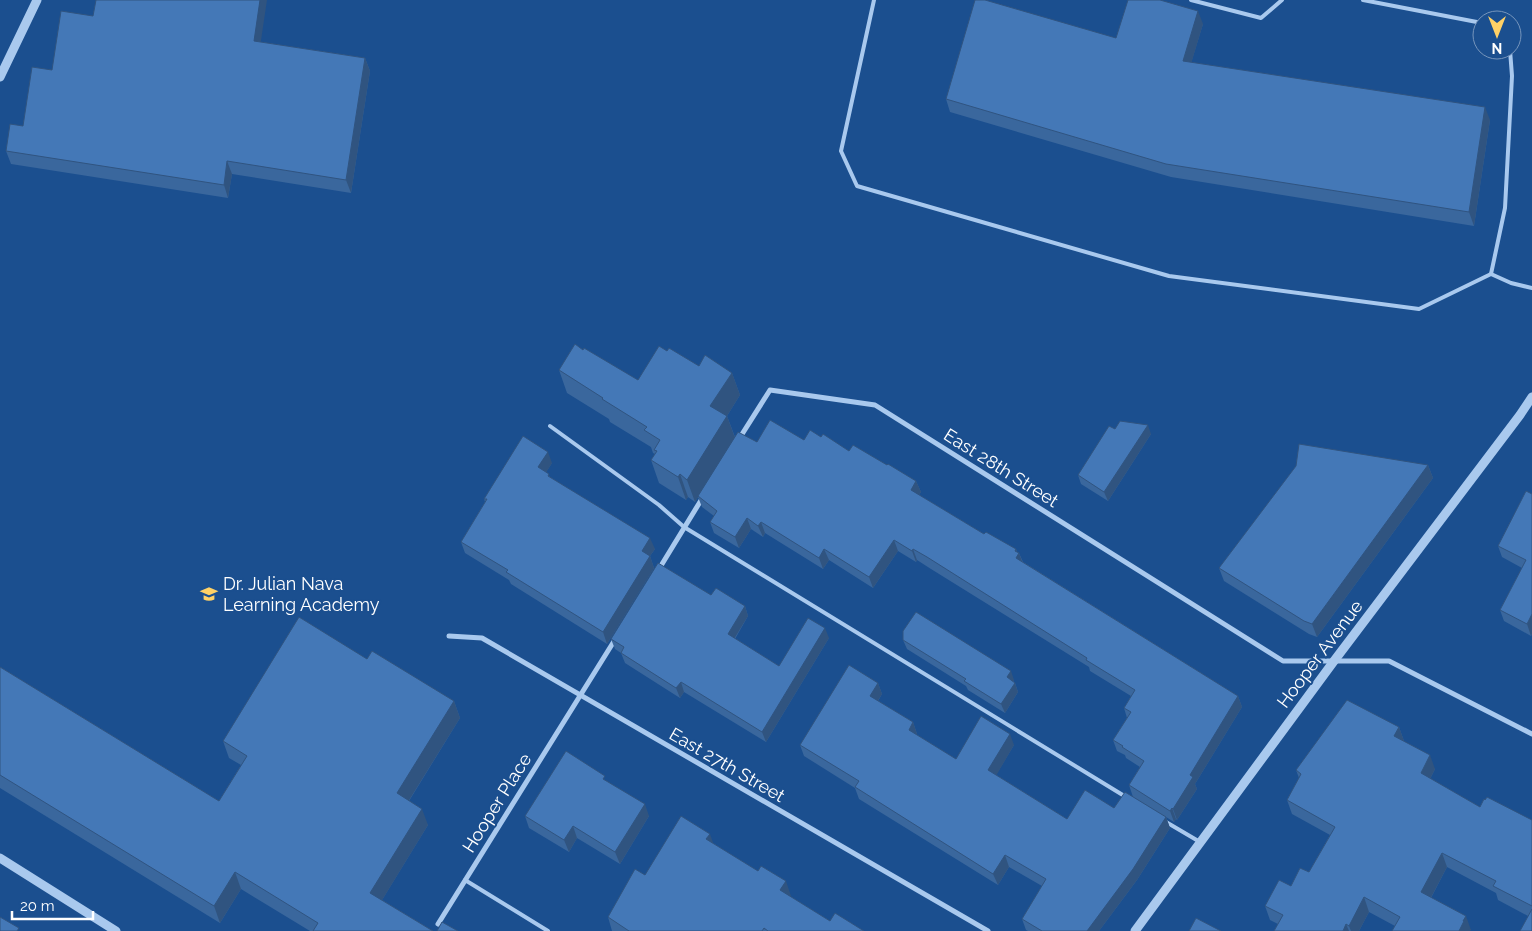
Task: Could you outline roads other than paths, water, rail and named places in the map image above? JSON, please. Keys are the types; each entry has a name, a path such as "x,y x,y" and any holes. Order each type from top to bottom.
{"street":[{"path":"0,77 36,0"},
{"name":"East 28th Street","path":"735,446 770,390 875,405 1282,661 1389,661 1532,734"},
{"name":"Hooper Avenue","path":"1135,931 1532,397"},
{"path":"655,576 704,495"},
{"path":"580,696 620,632"},
{"name":"East 27th Street","path":"450,636 482,638 988,931"},
{"name":"Hooper Place","path":"438,924 580,696"},
{"path":"0,858 116,931"}],"lane":[{"path":"874,0 841,151 857,186 1169,276 1418,308 1491,274 1511,283 1532,288"},
{"path":"1191,0 1261,18 1282,0"},
{"path":"1363,0 1472,21"},
{"path":"1491,274 1505,208 1512,76 1511,60"},
{"path":"550,426 659,504 684,528 1127,798"},
{"path":"1161,818 1200,842"},
{"path":"465,880 548,931"}],"place":[{"name":"Dr. Julian Nava Learning Academy","path":"209,594"}]}
